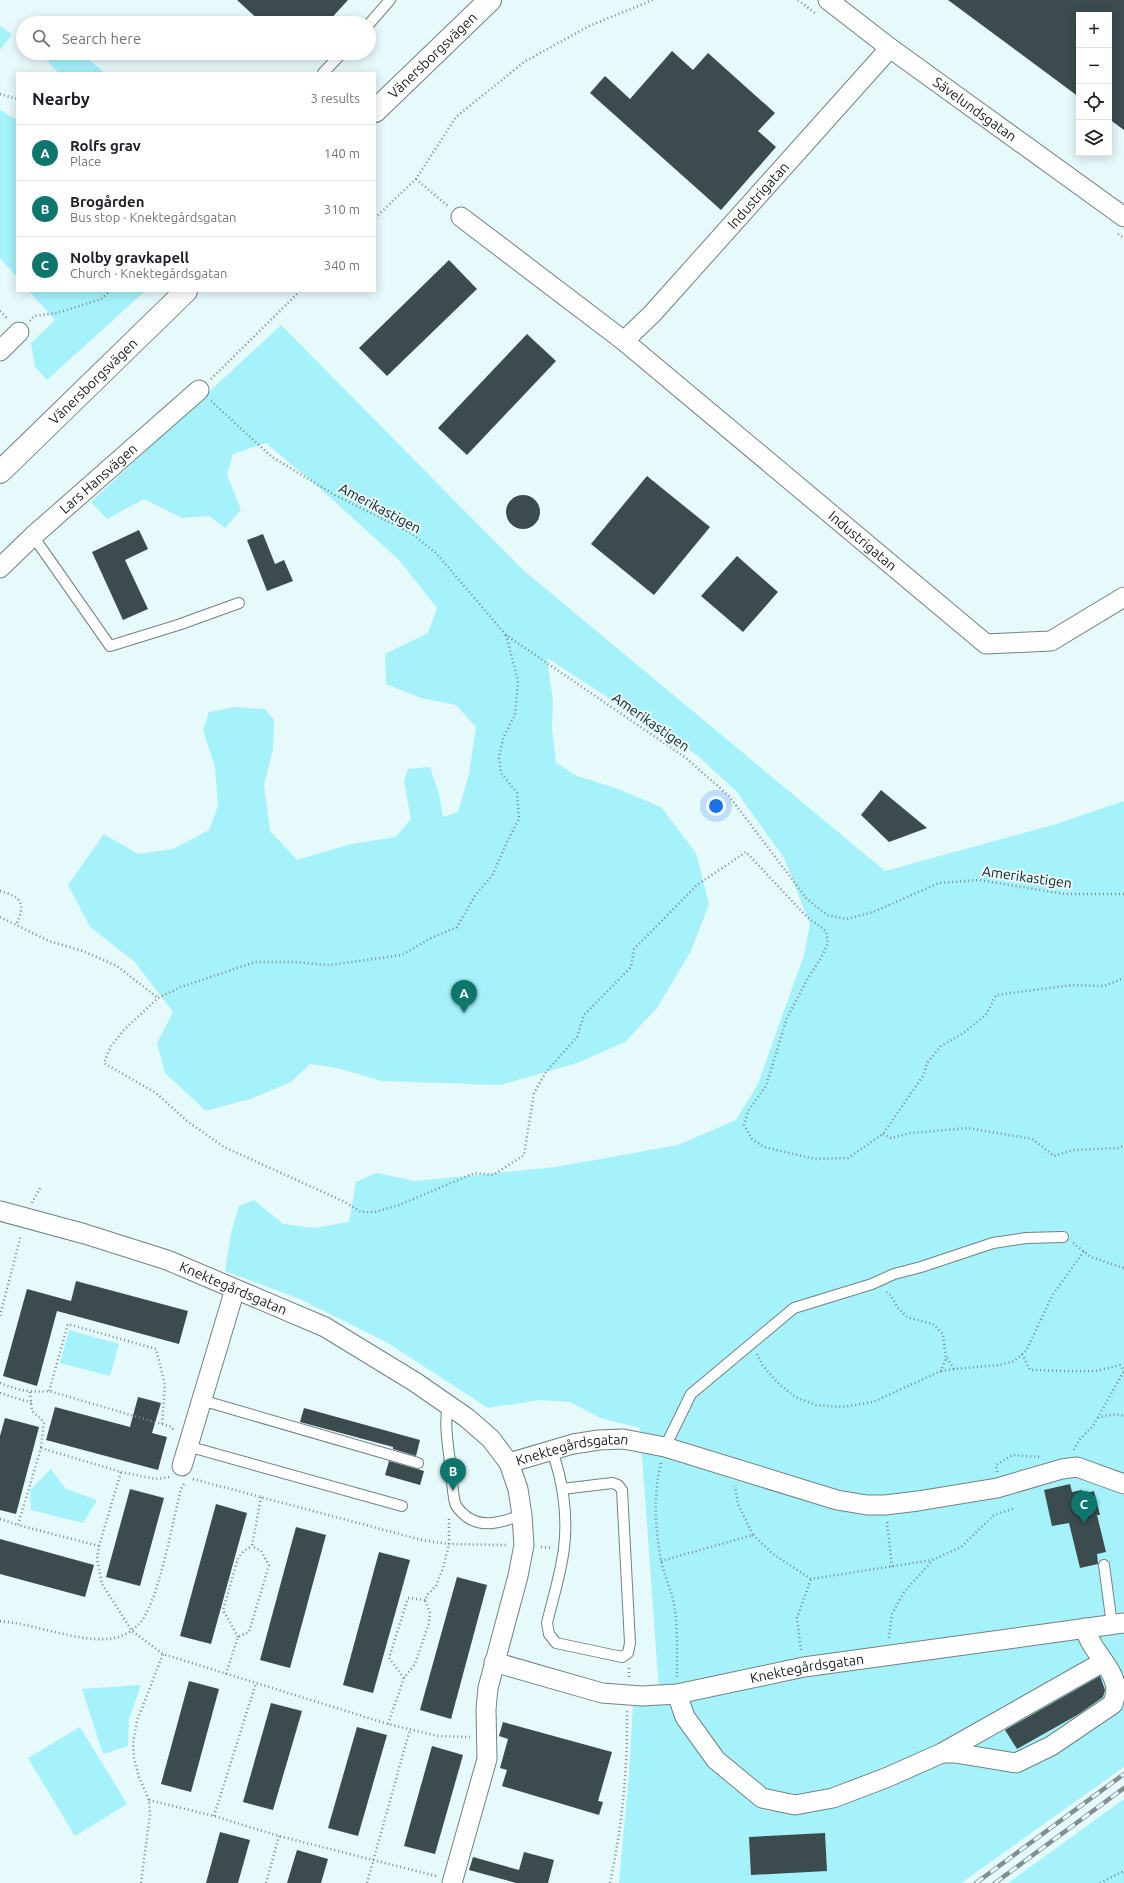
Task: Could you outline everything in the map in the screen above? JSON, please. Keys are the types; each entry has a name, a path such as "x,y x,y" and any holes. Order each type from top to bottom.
{"main road":[{"name":"Vänersborgsvägen","path":"376,110 490,0"},
{"name":"Vänersborgsvägen","path":"0,454 181,292"},
{"name":"Vänersborgsvägen","path":"0,472 185,292"}],"street":[{"name":"Sävelundsgatan","path":"828,0 890,48 1124,217"},
{"name":"Industrigatan","path":"624,341 652,314 890,48"},
{"name":"Industrigatan","path":"461,217 624,341 986,644 1051,641 1124,597"},
{"path":"2,347 19,332"},
{"name":"Lars Hansvägen","path":"0,568 33,536 199,390"},
{"name":"Knektegårdsgatan","path":"0,1211 85,1234 168,1260 325,1327 415,1382 448,1405 491,1439 509,1463 518,1489 522,1515 524,1545 518,1576 488,1688 486,1702 487,1759 452,1882"},
{"path":"178,1471 181,1439 201,1400 235,1289"},
{"name":"Knektegårdsgatan","path":"509,1463 551,1449 599,1440 622,1439 665,1447 836,1500 867,1505 885,1505 997,1488 1062,1469 1077,1467 1124,1484"},
{"name":"Knektegårdsgatan","path":"494,1662 602,1693 627,1696 677,1694 804,1667 1118,1624"},
{"path":"942,1753 955,1753 1016,1764 1050,1746 1113,1704 1116,1689 1111,1672 1087,1640 1085,1628"},
{"path":"677,1694 686,1717 716,1760 762,1798 795,1805 833,1798 888,1778 942,1753 1103,1662"}],"lane":[{"path":"376,16 390,0"},
{"path":"324,72 335,60"},
{"path":"33,536 110,646 178,625 239,603"},
{"path":"665,1447 691,1394 794,1308 872,1284 894,1274 921,1267 993,1243 1026,1238 1063,1237"},
{"path":"201,1400 418,1463"},
{"path":"448,1405 446,1417 453,1491 458,1508 471,1520 484,1523 498,1523 522,1515"},
{"path":"181,1439 402,1506"},
{"path":"551,1449 557,1465 562,1489 566,1528 564,1549 547,1623 549,1634 556,1643 573,1648 622,1657 628,1653 630,1643 622,1490 618,1485 612,1483 562,1489"},
{"path":"1104,1565 1118,1624"}],"path":[{"path":"376,217 416,179 456,117 524,62 589,26 654,0"},
{"path":"0,94 16,99"},
{"path":"416,179 461,217"},
{"path":"19,332 34,316 57,313 100,299 109,292"},
{"path":"199,390 299,292"},
{"name":"Amerikastigen","path":"199,390 272,457 334,495 411,532 436,553 506,635 686,758 729,796 807,899 827,915 846,919 873,912 939,883 979,880 1065,894 1124,894"},
{"path":"506,635 518,681 514,715 503,738 499,758 501,773 517,794 519,819 492,876 476,894 457,927 429,939 402,955 330,965 293,962 255,962 181,987 158,998 124,1030 111,1046 104,1063 156,1093 187,1121 224,1147 346,1202 361,1212 375,1212 399,1205 475,1173 493,1175 524,1155 534,1093 546,1072 577,1038 584,1015 631,967 634,949 697,885 746,852 807,917 826,932 828,943 822,958 808,978 787,1018 766,1086 748,1111 744,1125 752,1139 764,1147 815,1159 848,1158 883,1134 923,1076 927,1063 941,1046 962,1034 986,1015 996,995 1072,985 1104,986 1124,978"},
{"path":"0,892 14,896 22,905 22,911 16,925"},
{"path":"0,917 49,941 83,951 117,966 158,998"},
{"path":"883,1134 891,1138 910,1133 968,1128 1032,1139 1054,1156 1072,1150 1119,1148 1124,1145"},
{"path":"30,1207 41,1186"},
{"path":"0,1316 21,1235"},
{"path":"1063,1237 1091,1257 1124,1268"},
{"path":"752,1343 763,1366 795,1397 816,1405 842,1407 873,1402 941,1371 1000,1365 1014,1361 1026,1351 1052,1296 1084,1251"},
{"path":"872,1284 891,1295 897,1307 907,1317 933,1324 943,1334 946,1358 941,1371"},
{"path":"49,1391 68,1324 156,1349 165,1385 162,1424"},
{"path":"997,1488 996,1465 1013,1455 1044,1457 1062,1469 1079,1440 1093,1426 1124,1371 1120,1364 1096,1371 1030,1370 1022,1354"},
{"path":"946,1358 954,1369"},
{"path":"0,1383 30,1392 49,1391 172,1427 181,1439"},
{"path":"18,1525 40,1448 44,1422 32,1410 30,1392"},
{"path":"0,1393 32,1403"},
{"path":"1098,1418 1106,1415 1124,1416"},
{"path":"665,1447 658,1477 655,1514 661,1561 674,1604 677,1694"},
{"path":"40,1448 121,1472 156,1479 178,1471"},
{"path":"740,1471 735,1486 738,1504 753,1534 772,1554 811,1579 932,1560 961,1547 994,1515 1015,1508"},
{"path":"121,1472 99,1546 97,1559 102,1584 132,1631 163,1654 388,1724 438,1736 487,1737"},
{"path":"0,1621 96,1639 122,1637 132,1631 140,1624 150,1608 181,1489 187,1478 422,1540 449,1544 524,1545 564,1549"},
{"path":"226,1674 238,1637 223,1610 238,1558 244,1551 252,1546 261,1497"},
{"path":"885,1505 892,1566"},
{"path":"0,1519 99,1546"},
{"path":"661,1561 753,1534"},
{"path":"388,1724 404,1678 415,1664 429,1623 430,1613 425,1600 428,1594 436,1586 441,1574 449,1544"},
{"path":"238,1637 249,1632 269,1565 261,1551 252,1546"},
{"path":"891,1655 889,1637 892,1614 904,1592 932,1560"},
{"path":"804,1667 798,1637 797,1618 811,1579"},
{"path":"404,1678 389,1658 408,1598 425,1600"},
{"path":"141,1883 150,1815 149,1800 139,1777 134,1758 133,1743 137,1721 163,1654"},
{"path":"214,1816 256,1683"},
{"path":"610,1883 617,1850 627,1747 627,1696"},
{"path":"367,1883 410,1729"},
{"path":"149,1800 214,1816 279,1836 373,1859 452,1882"},
{"path":"266,1883 279,1836"},
{"path":"1100,1883 1124,1871"}],"shaded area":[{"path":"0,26 12,34 0,50"},
{"path":"46,60 89,60 104,72 58,72"},
{"path":"0,110 16,119 16,276 0,258"},
{"path":"30,292 144,292 47,380 35,367 31,343 55,320"},
{"path":"281,325 522,569 885,871 1053,825 1124,801 1124,1767 961,1883 619,1883 629,1774 633,1705 660,1705 640,1428 600,1418 570,1402 540,1400 488,1408 388,1343 300,1299 225,1271 231,1233 239,1206 254,1200 283,1224 314,1228 349,1222 356,1182 376,1173 415,1181 556,1167 678,1145 736,1120 758,1084 804,955 810,924 784,858 736,791 697,755 547,658 553,701 552,728 556,763 577,776 618,789 661,807 696,853 709,904 691,951 657,1008 625,1042 577,1063 500,1085 382,1081 337,1068 310,1064 291,1082 253,1098 206,1111 165,1073 157,1043 173,1012 135,962 90,927 68,885 104,834 138,854 173,849 209,830 218,806 215,767 203,730 209,712 235,707 265,709 274,720 273,749 264,785 270,831 297,860 351,844 396,837 411,819 404,782 408,769 430,767 439,794 443,817 458,812 469,774 476,727 456,705 421,698 386,684 385,654 428,633 437,608 399,560 322,490 266,443 233,454 227,475 241,510 225,528 209,516 182,518 144,499 107,519 91,502"},
{"path":"69,1330 119,1344 110,1376 60,1363"},
{"path":"51,1469 66,1489 97,1500 83,1523 31,1510 30,1490"},
{"path":"141,1685 129,1719 128,1746 103,1754 82,1689"},
{"path":"80,1727 127,1804 75,1836 28,1758"},
{"path":"1124,1799 1124,1883 1008,1883"}],"building":[{"path":"237,0 348,0 333,16 254,16"},
{"path":"948,0 1124,0 1124,130 1112,121 1112,12 1076,12 1076,95"},
{"path":"672,51 693,70 708,53 775,113 758,131 776,147 721,210 590,93 605,76 630,99"},
{"path":"449,260 477,289 387,376 359,348"},
{"path":"527,334 556,361 467,455 438,428"},
{"path":"647,476 710,527 654,595 591,544"},
{"path":"523,495 529,496 535,500 539,506 539,518 535,524 529,528 523,529 517,528 511,524 507,518 506,512 507,506 511,500 517,496"},
{"path":"139,530 148,549 125,560 148,609 123,620 92,552"},
{"path":"263,534 275,564 284,560 293,581 267,591 247,540"},
{"path":"737,556 778,592 743,632 701,596"},
{"path":"881,790 927,828 889,842 861,815"},
{"path":"76,1281 188,1311 179,1344 57,1311 37,1386 3,1376 27,1289 71,1301"},
{"path":"138,1397 161,1403 152,1433 167,1437 158,1470 46,1440 55,1407 130,1427"},
{"path":"304,1408 420,1440 416,1456 393,1449 393,1447 300,1422"},
{"path":"5,1418 39,1427 16,1514 0,1510 0,1436"},
{"path":"389,1461 424,1471 420,1485 385,1475"},
{"path":"1070,1484 1072,1492 1082,1490 1083,1494 1094,1491 1100,1515 1097,1515 1106,1552 1097,1554 1098,1564 1080,1568 1069,1523 1052,1526 1044,1490"},
{"path":"130,1489 164,1498 140,1586 106,1577"},
{"path":"216,1504 247,1513 211,1644 180,1636"},
{"path":"296,1527 326,1535 290,1668 260,1660"},
{"path":"0,1539 94,1565 85,1597 0,1574"},
{"path":"379,1552 410,1560 373,1693 343,1685"},
{"path":"457,1577 487,1585 451,1719 420,1710"},
{"path":"1100,1676 1105,1690 1103,1697 1079,1714 1017,1749 1005,1730"},
{"path":"189,1681 219,1689 191,1792 161,1784"},
{"path":"271,1703 302,1711 273,1810 243,1802"},
{"path":"503,1722 612,1752 598,1801 603,1802 599,1815 502,1786 507,1770 500,1768 508,1739 499,1736"},
{"path":"357,1727 387,1735 358,1836 328,1828"},
{"path":"432,1746 463,1755 435,1854 404,1846"},
{"path":"220,1832 250,1840 238,1883 206,1883"},
{"path":"825,1833 827,1871 751,1875 749,1837"},
{"path":"297,1850 328,1859 321,1883 287,1883"},
{"path":"524,1852 554,1860 548,1883 516,1883 469,1870 473,1857 519,1870"}],"railway":[{"path":"976,1883 1124,1774"},
{"path":"995,1883 1124,1788"}],"place":[{"name":"Rolfs grav","path":"464,1013"},
{"name":"Brogården","path":"453,1491"},
{"name":"Nolby gravkapell","path":"1084,1524"}]}
